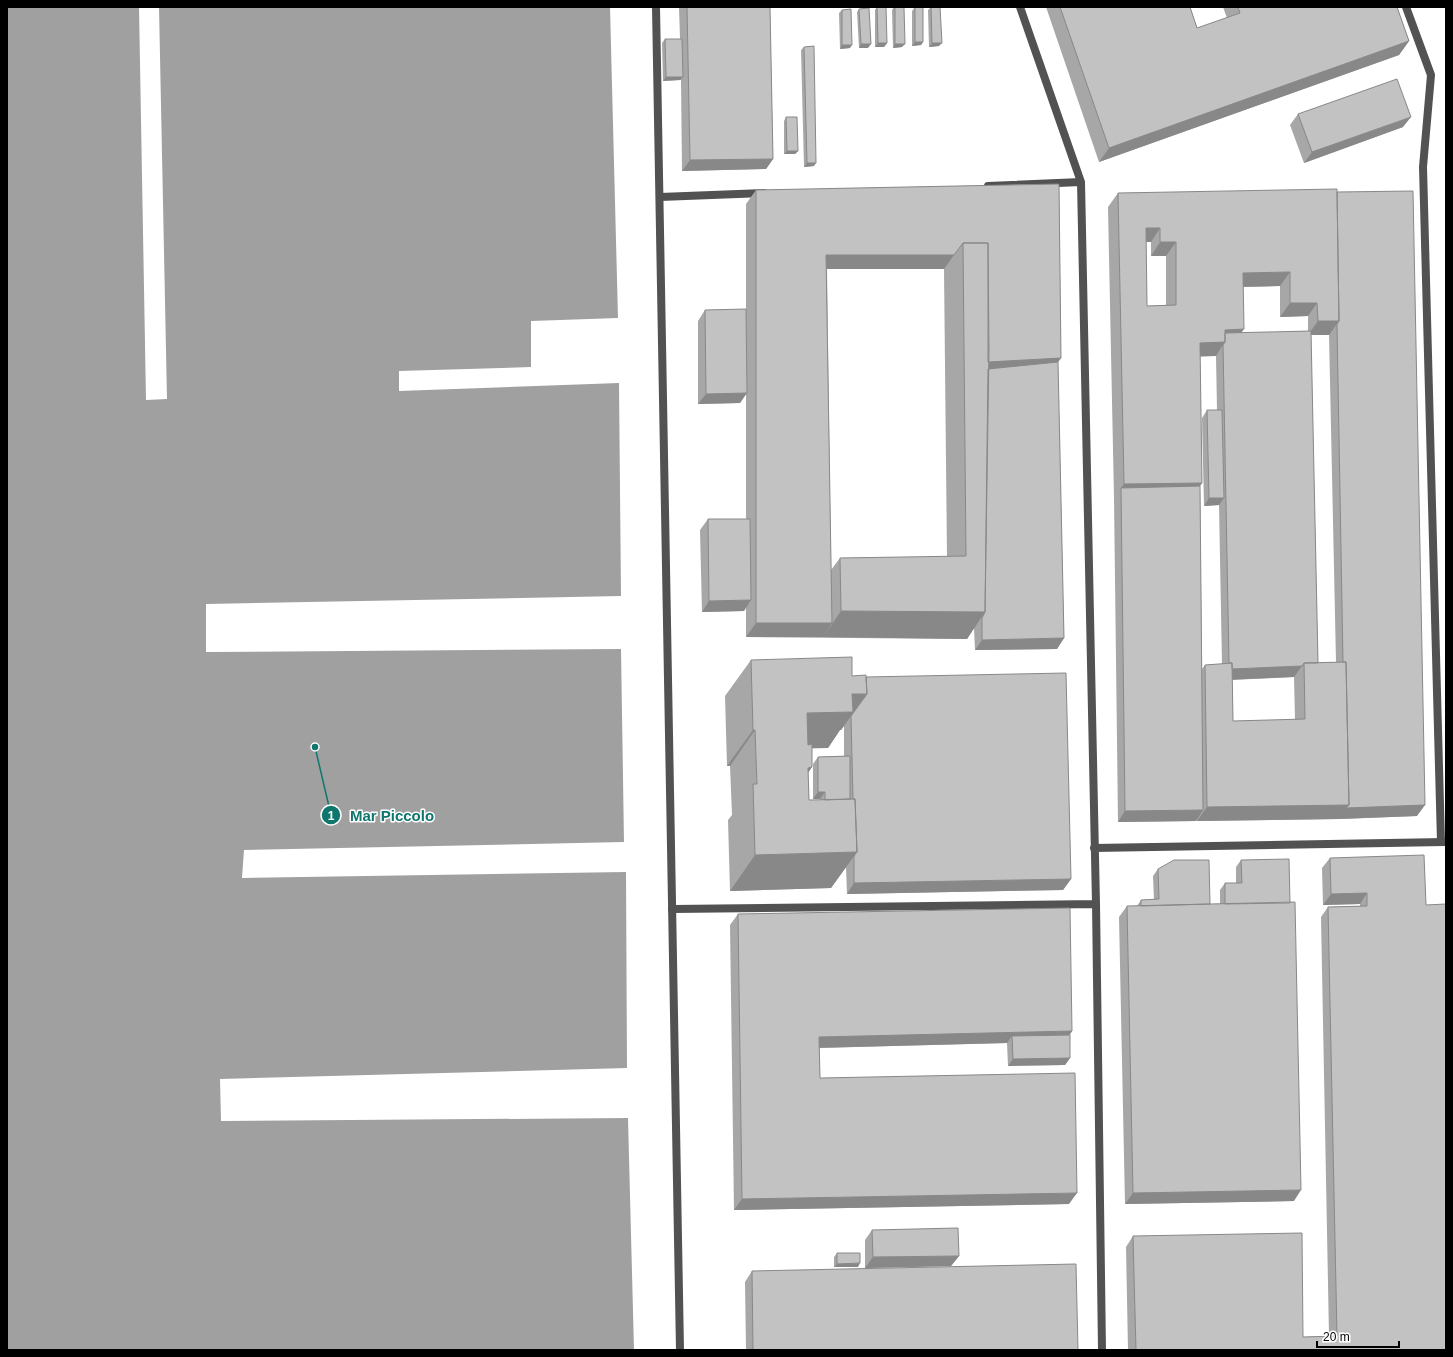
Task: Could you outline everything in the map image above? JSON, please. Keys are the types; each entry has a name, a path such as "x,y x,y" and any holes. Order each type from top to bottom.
{"street":[{"path":"656,7 680,1350"},
{"path":"1020,7 1081,182 1096,904 1102,1350"},
{"path":"1094,848 1443,842 1423,167 1431,75 1406,7"},
{"path":"978,186 1081,182"},
{"path":"660,197 771,193"},
{"path":"672,909 1096,904"}],"shaded area":[{"path":"7,7 139,7 146,400 167,399 159,7 610,7 618,318 531,321 531,367 399,371 399,391 619,383 621,596 206,604 206,652 621,649 624,842 244,850 242,878 626,872 627,1068 220,1079 221,1121 628,1118 634,1350 7,1350"}],"building":[{"path":"687,7 770,7 773,159 690,160"},
{"path":"877,7 886,7 887,43 878,43"},
{"path":"895,7 904,7 905,44 895,44"},
{"path":"915,7 923,7 923,42 915,42"},
{"path":"931,7 940,7 942,43 932,43"},
{"path":"1060,7 1190,7 1197,28 1240,13 1238,7 1397,7 1409,41 1109,148"},
{"path":"869,8 871,44 861,44 859,9"},
{"path":"851,9 852,45 842,45 842,10"},
{"path":"665,39 682,39 683,77 666,77"},
{"path":"814,46 816,163 807,163 804,47"},
{"path":"1397,79 1411,117 1312,152 1298,114"},
{"path":"786,117 797,117 798,151 787,151"},
{"path":"1059,184 1061,358 988,362 988,243 963,243 954,255 826,255 832,623 756,623 756,190"},
{"path":"1337,189 1339,321 1318,321 1317,303 1290,303 1290,272 1243,273 1244,329 1225,330 1225,342 1200,343 1202,483 1124,484 1118,193","holes":["1146,228 1160,228 1160,242 1176,242 1176,305 1147,306"]},
{"path":"1413,191 1425,805 1346,808 1349,805 1346,662 1343,662 1337,324 1339,321 1337,192"},
{"path":"963,243 988,243 989,350 985,612 841,611 840,558 966,556"},
{"path":"746,309 747,393 706,394 705,310"},
{"path":"1311,331 1318,663 1304,663 1302,666 1232,669 1232,663 1229,663 1223,345 1225,342 1225,333"},
{"path":"1058,362 1064,638 982,640 982,618 985,612 988,369"},
{"path":"1207,410 1222,410 1224,498 1209,498"},
{"path":"1200,486 1203,810 1125,811 1121,488"},
{"path":"708,519 750,519 751,600 709,601"},
{"path":"852,657 852,676 866,675 867,694 852,694 853,712 807,713 808,745 812,744 812,767 808,768 809,800 855,799 857,852 755,855 753,784 757,784 755,730 753,730 751,660"},
{"path":"1346,662 1349,805 1207,807 1205,665 1232,663 1233,721 1305,719 1304,663"},
{"path":"1066,673 1071,879 854,883 854,856 857,852 855,799 853,799 851,716 867,694 866,677"},
{"path":"850,756 850,799 825,800 825,792 818,792 818,757"},
{"path":"1424,855 1426,905 1446,904 1446,1350 1136,1350 1133,1236 1302,1233 1303,1337 1337,1336 1328,907 1367,906 1367,893 1331,894 1330,858"},
{"path":"1289,859 1290,903 1225,904 1225,883 1242,883 1241,860"},
{"path":"1174,860 1209,860 1210,904 1141,906 1141,900 1159,899 1158,869"},
{"path":"1295,902 1301,1190 1133,1193 1127,906"},
{"path":"1070,908 1072,1031 819,1037 820,1078 1075,1073 1077,1193 742,1199 738,914"},
{"path":"1070,1035 1070,1058 1013,1059 1012,1036"},
{"path":"958,1228 959,1256 873,1257 872,1230"},
{"path":"837,1253 860,1253 860,1263 837,1264"},
{"path":"1076,1264 1078,1350 753,1350 752,1271"}],"place":[{"name":"Mar Piccolo","path":"315,747"}]}
